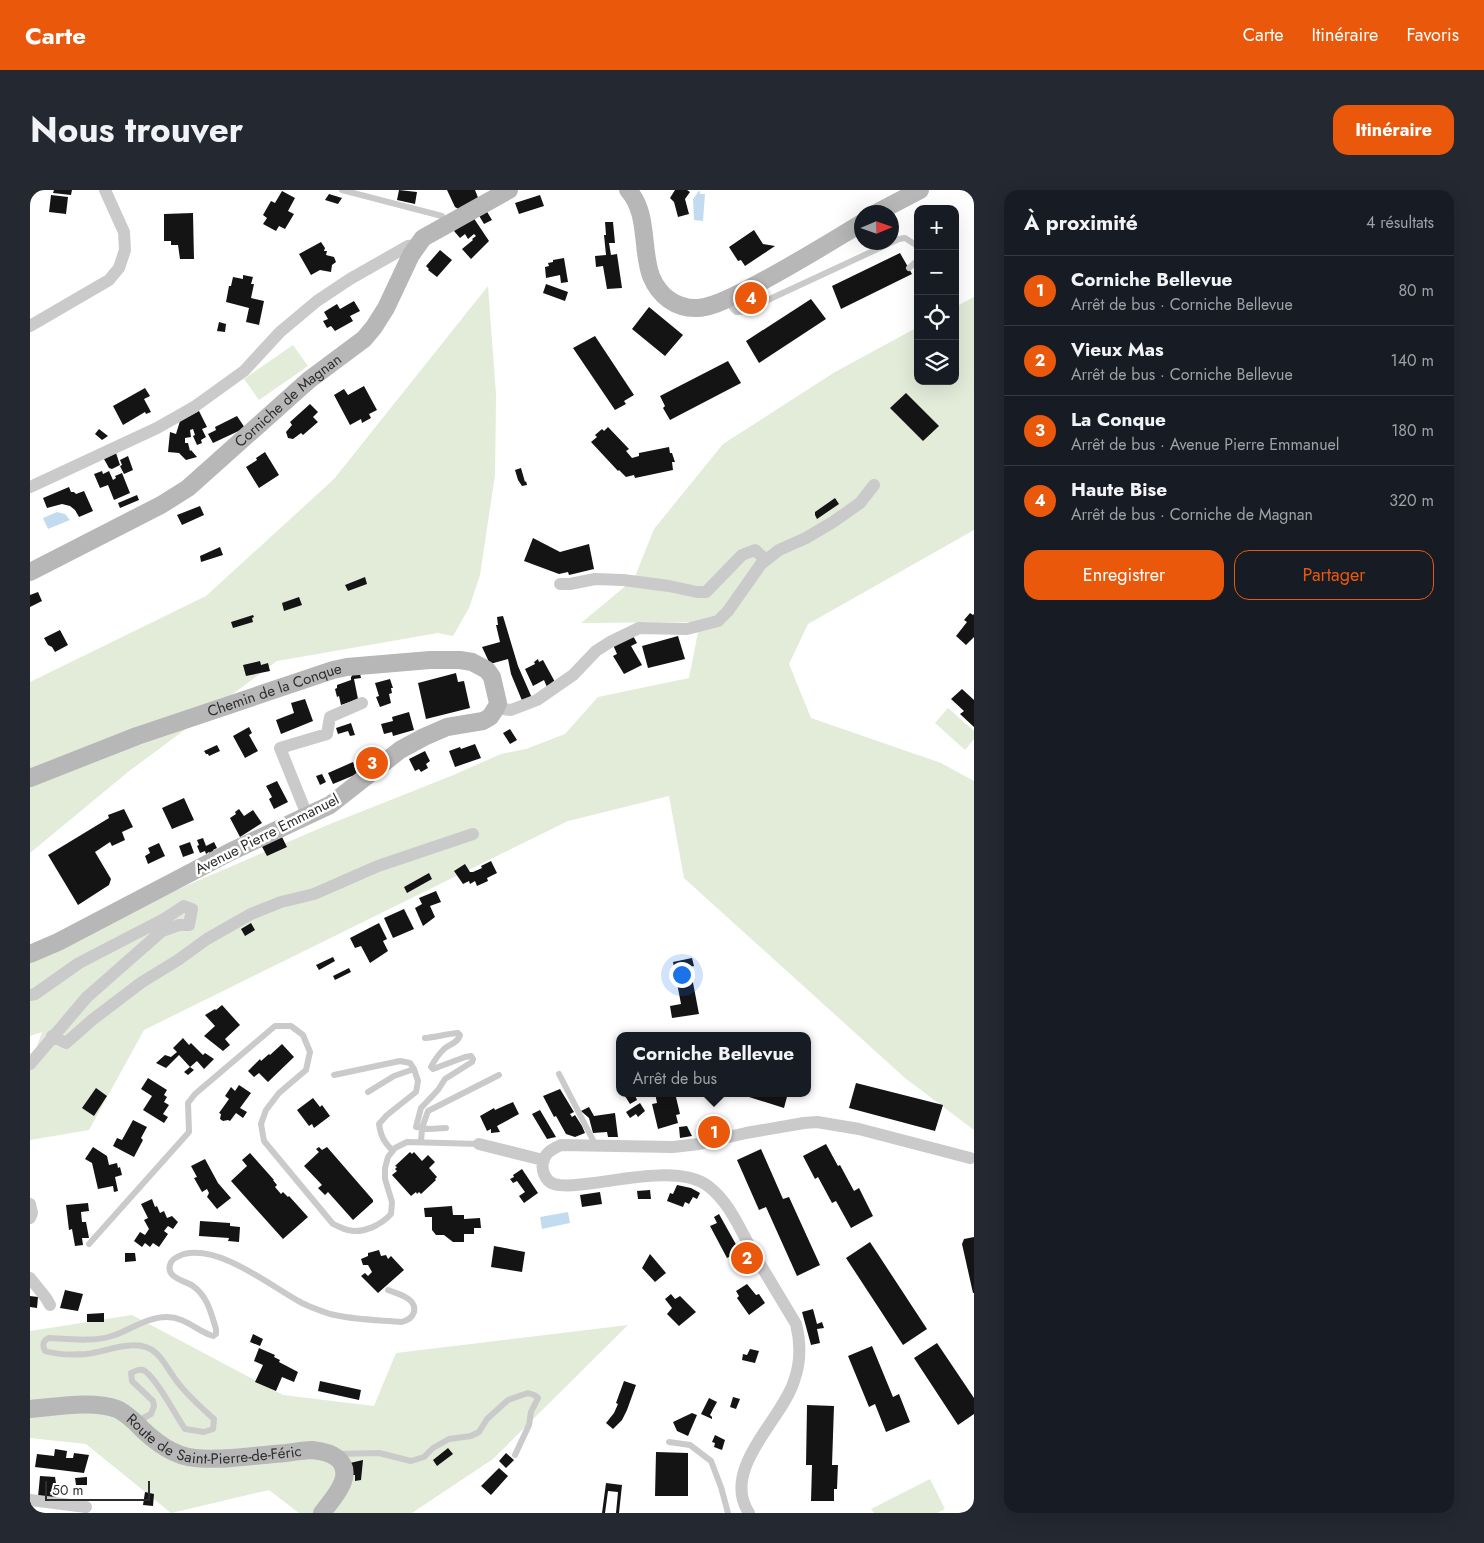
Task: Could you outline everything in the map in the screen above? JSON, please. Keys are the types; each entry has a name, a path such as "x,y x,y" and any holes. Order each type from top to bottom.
{"street":[{"path":"30,326 109,280 119,268 125,250 124,232 105,190"},
{"name":"Corniche de Magnan","path":"30,572 162,505 188,488 309,380 364,339 386,308 417,245 423,238 509,190"},
{"path":"628,190 638,204 651,275 657,288 665,298 677,305 698,308 710,306 772,277 854,227"},
{"path":"891,205 920,190"},
{"path":"30,487 148,432 194,406 244,371 280,332 317,301 350,279 408,246 417,245"},
{"path":"496,708 510,710 537,700 573,675 596,651 639,628 687,629 718,621 728,611 760,564 779,550 806,538 833,522 860,503 874,485"},
{"path":"560,584 595,579 623,580 706,592 742,554 755,550 766,560"},
{"name":"Chemin de la Conque","path":"30,778 146,733 333,670 347,667 430,660 472,662 487,670 492,677 497,697 496,708"},
{"path":"307,815 280,748 327,734 330,717 362,704"},
{"name":"Avenue Pierre Emmanuel","path":"30,954 58,942 230,852 330,805 400,750 447,727 483,721 490,717 496,708"},
{"path":"52,1036 66,1043 92,1020 142,982 251,914 281,902 314,894 378,866 473,834"},
{"path":"30,995 35,994 79,963 164,919 184,906 192,909 189,924 179,925 162,931 87,997 33,1058"},
{"path":"749,1513 742,1494 742,1476 750,1457 765,1430 787,1398 794,1382 798,1367 799,1338 796,1324 734,1216 721,1198 707,1185 692,1178 659,1175 564,1186 548,1182 544,1175 544,1160 548,1152 561,1145 673,1147 817,1122 859,1129 970,1158"},
{"path":"479,1144 544,1160"},
{"path":"30,1204 32,1213 30,1218"},
{"path":"30,1278 50,1305"},
{"name":"Route de Saint-Pierre-de-Féric","path":"30,1409 91,1405 117,1409 128,1415 166,1449 179,1455 193,1458 212,1459 312,1450 330,1454"},
{"path":"322,1513 344,1481 343,1465 330,1454"},
{"path":"30,1500 86,1507"}],"lane":[{"path":"342,190 442,216 446,225"},
{"path":"728,298 736,312 750,311 757,305 899,239 905,238 914,244"},
{"path":"909,268 914,264"},
{"path":"89,1244 189,1132 188,1103 195,1094 275,1026 291,1026 303,1036 310,1052 306,1070 279,1094 266,1110 260,1124 264,1141 333,1224 349,1231 366,1229 383,1222 391,1214 392,1202 385,1179 385,1168 388,1156 407,1142 479,1144"},
{"path":"425,1038 455,1033 460,1035 459,1040 444,1049 433,1063 431,1067 434,1069 464,1057 471,1056 473,1059 472,1062 445,1079 438,1090 421,1108 416,1127 446,1128"},
{"path":"334,1075 400,1061 410,1063 418,1081 416,1092 387,1115 379,1124 384,1142 393,1151"},
{"path":"368,1092 394,1076 414,1069"},
{"path":"559,1074 597,1147"},
{"path":"421,1142 422,1128 428,1111 498,1075"},
{"path":"135,1423 151,1414 154,1406 153,1401 132,1381 131,1373 138,1370 143,1370 152,1377 185,1428 204,1432 213,1429 214,1419 184,1391 156,1353 146,1347 133,1345 74,1355 44,1351 43,1343 49,1338 84,1340 110,1337 151,1319 168,1317 184,1320 213,1336 216,1334 216,1329 207,1302 202,1294 170,1273 169,1266 172,1260 179,1256 188,1253 220,1258 240,1267 303,1304 330,1314 402,1322 412,1317 415,1309 414,1303 388,1290"},
{"path":"330,1454 354,1452 379,1453 411,1461 424,1457 433,1448 450,1439 472,1436 479,1432 486,1419 508,1400 528,1393 538,1398 531,1412 529,1425 515,1455"},
{"path":"669,1442 690,1445 711,1461 728,1513"}],"green space":[{"path":"488,286 496,395 495,475 480,575 469,608 453,636 438,633 277,661 128,772 30,853 30,682 206,596 334,479"},
{"path":"974,297 974,530 808,624 789,664 811,718 941,763 974,781 974,1130 905,1078 684,878 669,796 568,821 144,1030 89,1130 30,1140 30,1068 42,1032 30,1036 30,956 118,915 330,824 501,754 526,749 565,734 598,697 689,678 700,622 581,623 634,579 654,529 723,444 835,372 914,329 914,385 959,385 959,305"},
{"path":"293,345 308,366 259,400 244,379"},
{"path":"948,708 974,731 974,739 965,750 935,723"},
{"path":"132,1315 283,1395 374,1406 396,1353 628,1325 493,1459 412,1513 299,1513 269,1490 171,1513 86,1444 30,1438 30,1331"},
{"path":"930,1479 945,1509 937,1513 874,1513 871,1509"}],"water":[{"path":"699,191 700,194 705,194 703,221 694,220 693,199"},
{"path":"57,512 65,514 70,520 48,529 43,518"},
{"path":"568,1212 570,1223 542,1229 540,1217"}],"building":[{"path":"54,190 72,190 71,195 53,193"},
{"path":"399,190 417,192 415,204 397,200"},
{"path":"447,190 475,190 479,200 460,210 455,207"},
{"path":"675,190 687,190 690,192 685,199 689,214 678,217 674,202 670,198"},
{"path":"282,191 295,198 288,211 294,214 285,229 279,226 276,231 263,224 267,218 263,215 271,201 275,203"},
{"path":"329,194 342,198 338,204 325,200"},
{"path":"51,195 68,197 66,214 49,212"},
{"path":"540,195 544,206 519,214 515,203"},
{"path":"486,210 492,220 484,224 478,214"},
{"path":"193,213 194,259 180,259 178,245 171,245 171,241 164,241 164,214"},
{"path":"473,217 489,241 471,259 462,249 476,236 474,234 468,239 465,234 460,238 454,231"},
{"path":"605,222 613,222 615,243 609,243 611,255 617,254 622,288 607,289 603,266 596,267 595,256 606,255"},
{"path":"754,230 763,244 775,246 745,266 741,260 738,261 729,247"},
{"path":"321,242 325,248 324,251 327,251 326,255 334,257 336,262 332,265 331,272 320,270 311,275 299,254"},
{"path":"440,250 452,260 437,277 426,266"},
{"path":"900,253 912,274 841,309 832,286"},
{"path":"564,258 568,282 561,283 560,275 546,278 545,267 549,266 548,263"},
{"path":"243,275 253,277 251,284 254,284 251,298 264,301 259,325 246,322 249,308 226,302 233,277 243,279"},
{"path":"546,284 568,292 565,301 543,293"},
{"path":"811,299 826,319 759,363 746,341"},
{"path":"354,301 360,311 350,316 353,321 335,331 331,326 327,328 323,321 328,319 324,312 337,304 340,309"},
{"path":"649,307 683,335 665,356 632,329"},
{"path":"219,322 226,324 225,332 217,331"},
{"path":"595,336 634,395 624,401 626,404 615,410 573,348"},
{"path":"728,361 741,383 670,420 663,408 665,406 660,396"},
{"path":"364,386 377,410 369,414 371,418 362,423 361,419 350,425 334,395 344,389 348,395"},
{"path":"145,388 150,396 144,399 151,412 146,414 145,412 123,425 113,406"},
{"path":"906,393 939,426 923,441 890,408"},
{"path":"310,404 318,412 313,417 318,422 303,435 301,433 293,439 288,438 286,432 292,425 290,422"},
{"path":"199,411 207,427 202,429 206,437 201,440 202,443 197,445 193,436 195,435 193,429 190,430 191,437 185,438 185,443 188,443 190,451 197,457 186,460 179,453 168,452 170,432 176,434 180,421"},
{"path":"237,416 245,428 213,443 208,434 216,430 215,427"},
{"path":"608,427 629,449 626,451 632,458 639,456 639,453 669,447 675,462 672,462 673,470 635,478 634,475 626,477 591,442 597,437 595,435"},
{"path":"99,429 108,436 102,440 95,434"},
{"path":"265,452 279,475 259,488 246,467"},
{"path":"116,453 120,465 112,469 109,468 104,459"},
{"path":"128,456 133,470 124,474 120,466 122,465 120,460"},
{"path":"521,468 527,485 522,486 515,470"},
{"path":"102,471 103,474 109,471 113,480 116,478 115,476 122,473 130,493 114,500 108,485 100,488 94,474"},
{"path":"69,487 71,492 76,494 84,491 93,511 79,517 70,506 62,504 47,508 43,498"},
{"path":"137,495 139,500 120,508 118,503"},
{"path":"835,498 839,504 817,519 815,512"},
{"path":"200,506 204,515 182,525 177,515"},
{"path":"533,538 560,552 589,544 594,569 569,575 568,572 559,574 524,561"},
{"path":"220,547 223,555 201,562 200,556"},
{"path":"365,577 367,584 348,591 345,585"},
{"path":"38,592 42,601 30,607 30,595"},
{"path":"299,597 302,605 284,611 282,603"},
{"path":"970,613 974,614 974,637 966,645 956,636 967,622 964,620"},
{"path":"253,615 253,622 233,628 231,622"},
{"path":"503,616 518,666 532,698 523,703 511,674 508,659 490,664 482,647 500,642 496,625 498,625 497,617"},
{"path":"60,630 68,645 55,652 44,638"},
{"path":"632,634 637,643 631,646 642,665 624,674 613,656 617,654 613,645"},
{"path":"678,636 685,659 648,668 642,646"},
{"path":"538,659 539,662 543,660 555,682 547,687 544,680 533,686 525,669 535,664 534,662"},
{"path":"260,661 261,665 268,663 270,671 246,676 243,665"},
{"path":"359,669 361,678 354,679 358,699 341,705 335,689 337,685 351,680 351,670"},
{"path":"456,673 458,682 464,681 470,708 426,719 418,683"},
{"path":"390,679 393,688 391,688 392,693 389,694 391,703 380,707 376,697 379,696 375,683"},
{"path":"962,689 974,700 974,727 960,714 964,711 951,699"},
{"path":"305,699 313,721 281,734 276,720 294,713 291,703"},
{"path":"409,712 414,730 393,736 392,732 384,734 381,724 393,721 392,717"},
{"path":"351,723 355,735 350,736 348,731 338,734 336,728"},
{"path":"249,727 252,733 249,735 258,751 245,758 233,736"},
{"path":"510,729 517,740 510,744 503,733"},
{"path":"475,744 481,758 455,767 449,751"},
{"path":"217,745 220,751 209,756 204,751"},
{"path":"425,751 430,761 426,764 428,768 421,772 419,769 415,771 409,759"},
{"path":"353,762 357,774 333,784 328,773"},
{"path":"322,774 326,782 320,785 316,776"},
{"path":"277,781 288,802 274,809 269,799 272,797 266,786"},
{"path":"184,798 194,820 172,829 162,808"},
{"path":"124,809 133,827 122,832 125,840 112,846 110,842 95,852 111,879 109,885 78,905 48,855 109,818 108,815"},
{"path":"239,809 244,816 253,810 262,823 240,837 230,818"},
{"path":"280,833 287,847 267,856 260,843"},
{"path":"203,838 206,846 214,842 217,848 213,850 215,854 211,855 209,852 206,854 205,851 200,853 197,840"},
{"path":"190,842 194,853 183,857 179,846"},
{"path":"159,843 165,856 148,864 145,856 150,853 148,848"},
{"path":"491,861 497,873 487,878 488,881 477,886 475,881 470,884 469,881 463,884 454,871 465,864 470,872 473,872"},
{"path":"429,873 432,879 407,893 404,887"},
{"path":"436,891 441,902 430,906 435,917 423,926 415,908 422,904 419,898"},
{"path":"404,909 414,929 393,938 384,918"},
{"path":"251,923 255,930 245,936 241,929"},
{"path":"379,923 387,939 383,941 388,951 370,963 361,946 355,948 350,938"},
{"path":"333,957 335,961 319,970 316,965"},
{"path":"692,958 694,966 690,967 699,1014 672,1018 670,1006 681,1004 673,962"},
{"path":"349,968 351,972 335,980 333,976"},
{"path":"222,1005 240,1025 225,1039 230,1045 223,1051 204,1036 215,1026 205,1015"},
{"path":"183,1038 203,1055 205,1053 214,1059 204,1069 197,1061 190,1067 179,1055 166,1068 156,1063 165,1055 171,1057 177,1052 173,1048"},
{"path":"282,1044 294,1057 268,1082 259,1073 254,1077 248,1071 260,1059 261,1061 270,1055"},
{"path":"190,1067 194,1070 188,1075 184,1072"},
{"path":"148,1078 167,1090 164,1095 167,1097 164,1102 169,1105 163,1114 168,1117 164,1123 143,1110 152,1096 141,1089"},
{"path":"856,1083 943,1105 935,1131 849,1108"},
{"path":"239,1085 251,1093 240,1108 247,1112 243,1118 236,1113 230,1121 223,1121 220,1119 221,1114 219,1113 229,1099 225,1096 231,1087 235,1091"},
{"path":"96,1088 107,1096 94,1116 82,1108"},
{"path":"560,1089 574,1112 570,1114 572,1117 575,1115 585,1133 575,1137 566,1134 556,1116 554,1117 543,1096"},
{"path":"626,1097 636,1097 637,1100 630,1104"},
{"path":"656,1097 676,1097 680,1114 676,1115 678,1123 658,1129 652,1104 657,1103"},
{"path":"749,1097 787,1097 784,1108"},
{"path":"313,1098 320,1107 322,1105 330,1116 314,1128 312,1124 309,1126 297,1110"},
{"path":"513,1102 519,1114 497,1126 500,1132 491,1133 491,1129 487,1131 480,1116 494,1108 495,1110"},
{"path":"640,1103 645,1111 638,1117 636,1114 630,1118 626,1112"},
{"path":"589,1107 594,1116 615,1113 618,1137 608,1137 607,1132 593,1133 589,1118 581,1111"},
{"path":"540,1110 556,1137 547,1139 532,1114"},
{"path":"133,1120 147,1127 134,1157 113,1146 117,1138 122,1140"},
{"path":"687,1126 692,1136 680,1138 679,1127"},
{"path":"826,1144 854,1191 859,1188 873,1216 851,1228 836,1201 832,1203 818,1177 815,1179 803,1156"},
{"path":"93,1147 107,1156 109,1165 117,1163 118,1168 120,1167 122,1175 115,1177 118,1191 114,1192 113,1186 98,1189 92,1163 85,1159"},
{"path":"319,1147 322,1150 327,1147 373,1200 353,1220 328,1192 325,1195 318,1188 322,1185 304,1166 319,1152 316,1149"},
{"path":"761,1149 783,1199 789,1197 820,1265 797,1276 766,1207 759,1210 737,1160"},
{"path":"410,1152 412,1154 414,1152 422,1161 428,1155 435,1162 429,1168 437,1177 421,1194 416,1192 411,1196 392,1175 397,1171 395,1166"},
{"path":"250,1153 274,1180 277,1185 275,1187 281,1194 283,1192 289,1196 308,1217 283,1239 231,1181 247,1166 242,1160"},
{"path":"205,1159 218,1183 231,1198 217,1209 207,1197 209,1193 207,1189 202,1192 194,1178 197,1177 191,1166"},
{"path":"522,1169 538,1193 524,1203 519,1196 525,1192 517,1181 513,1183 510,1179"},
{"path":"677,1185 691,1188 700,1193 697,1199 693,1197 689,1204 685,1202 683,1207 667,1201 670,1193 673,1194"},
{"path":"650,1190 651,1199 638,1199 637,1191"},
{"path":"600,1192 602,1204 582,1207 580,1195"},
{"path":"152,1199 160,1213 164,1211 167,1218 172,1216 178,1222 173,1229 168,1226 164,1231 168,1234 159,1247 153,1243 150,1247 145,1243 142,1247 134,1241 140,1232 145,1235 149,1229 144,1220 148,1218 141,1204"},
{"path":"88,1203 89,1211 81,1212 82,1222 86,1222 89,1238 82,1238 83,1245 75,1246 72,1229 69,1230 66,1205"},
{"path":"452,1206 453,1215 464,1215 464,1219 480,1218 481,1228 474,1228 474,1234 464,1234 464,1242 453,1242 444,1235 436,1235 432,1230 432,1217 425,1217 424,1208"},
{"path":"719,1214 743,1257 733,1263 729,1257 727,1258 710,1226 717,1223 714,1217"},
{"path":"200,1221 230,1223 230,1226 240,1227 239,1242 228,1241 229,1238 199,1236"},
{"path":"974,1237 973,1293 962,1244 964,1239"},
{"path":"870,1242 927,1329 903,1345 846,1258"},
{"path":"494,1246 525,1252 522,1272 491,1267"},
{"path":"379,1250 381,1256 386,1255 388,1259 391,1256 404,1270 378,1293 361,1276 365,1273 368,1276 372,1272 368,1265 363,1265 361,1259 368,1256 368,1253"},
{"path":"125,1253 135,1253 136,1261 125,1262"},
{"path":"650,1254 666,1273 655,1282 642,1268"},
{"path":"747,1284 756,1295 759,1294 765,1303 749,1315 737,1298 739,1296 736,1291"},
{"path":"65,1290 83,1294 78,1311 60,1308"},
{"path":"671,1294 675,1299 680,1296 696,1312 679,1326 667,1314 672,1308 665,1299"},
{"path":"30,1296 38,1297 37,1308 30,1307"},
{"path":"813,1309 817,1324 822,1322 824,1328 817,1329 820,1343 811,1345 802,1312"},
{"path":"104,1313 104,1322 87,1322 87,1314"},
{"path":"253,1334 263,1339 260,1346 250,1342"},
{"path":"937,1343 974,1398 974,1414 958,1425 914,1358"},
{"path":"872,1346 893,1397 899,1394 910,1422 886,1432 875,1404 869,1407 848,1356"},
{"path":"259,1348 275,1355 274,1357 280,1360 279,1362 298,1372 294,1382 282,1377 276,1391 255,1382 263,1365 254,1361"},
{"path":"750,1349 759,1351 755,1363 742,1360 743,1354 747,1355"},
{"path":"320,1381 361,1390 359,1400 318,1391"},
{"path":"624,1381 636,1385 622,1420 613,1429 606,1423 618,1404 616,1403"},
{"path":"733,1397 740,1399 736,1409 730,1407"},
{"path":"709,1398 717,1402 710,1415 712,1419 701,1414"},
{"path":"807,1405 834,1406 832,1465 838,1465 837,1489 834,1489 834,1501 811,1501 812,1465 806,1465"},
{"path":"692,1413 697,1415 688,1436 677,1431 673,1422"},
{"path":"715,1435 725,1440 722,1450 714,1447 715,1443 712,1442"},
{"path":"448,1448 453,1454 437,1466 433,1460"},
{"path":"55,1449 67,1451 66,1458 73,1458 74,1453 89,1455 84,1473 35,1467 37,1454 54,1456"},
{"path":"656,1452 688,1453 688,1496 655,1496"},
{"path":"506,1453 514,1460 506,1468 499,1461"},
{"path":"363,1460 361,1480 355,1481 355,1475 349,1475 350,1463"},
{"path":"499,1468 508,1476 491,1495 481,1486"},
{"path":"40,1476 55,1477 56,1499 38,1497"},
{"path":"87,1477 87,1485 76,1485 75,1478"},
{"path":"606,1483 622,1485 619,1513 616,1513 618,1492 608,1491 605,1513 602,1513"},
{"path":"145,1492 154,1494 153,1506 143,1505"}],"place":[{"name":"Haute Bise","path":"751,298"},
{"name":"La Conque","path":"372,763"},
{"name":"Corniche Bellevue","path":"714,1132"},
{"name":"Vieux Mas","path":"747,1258"}]}
